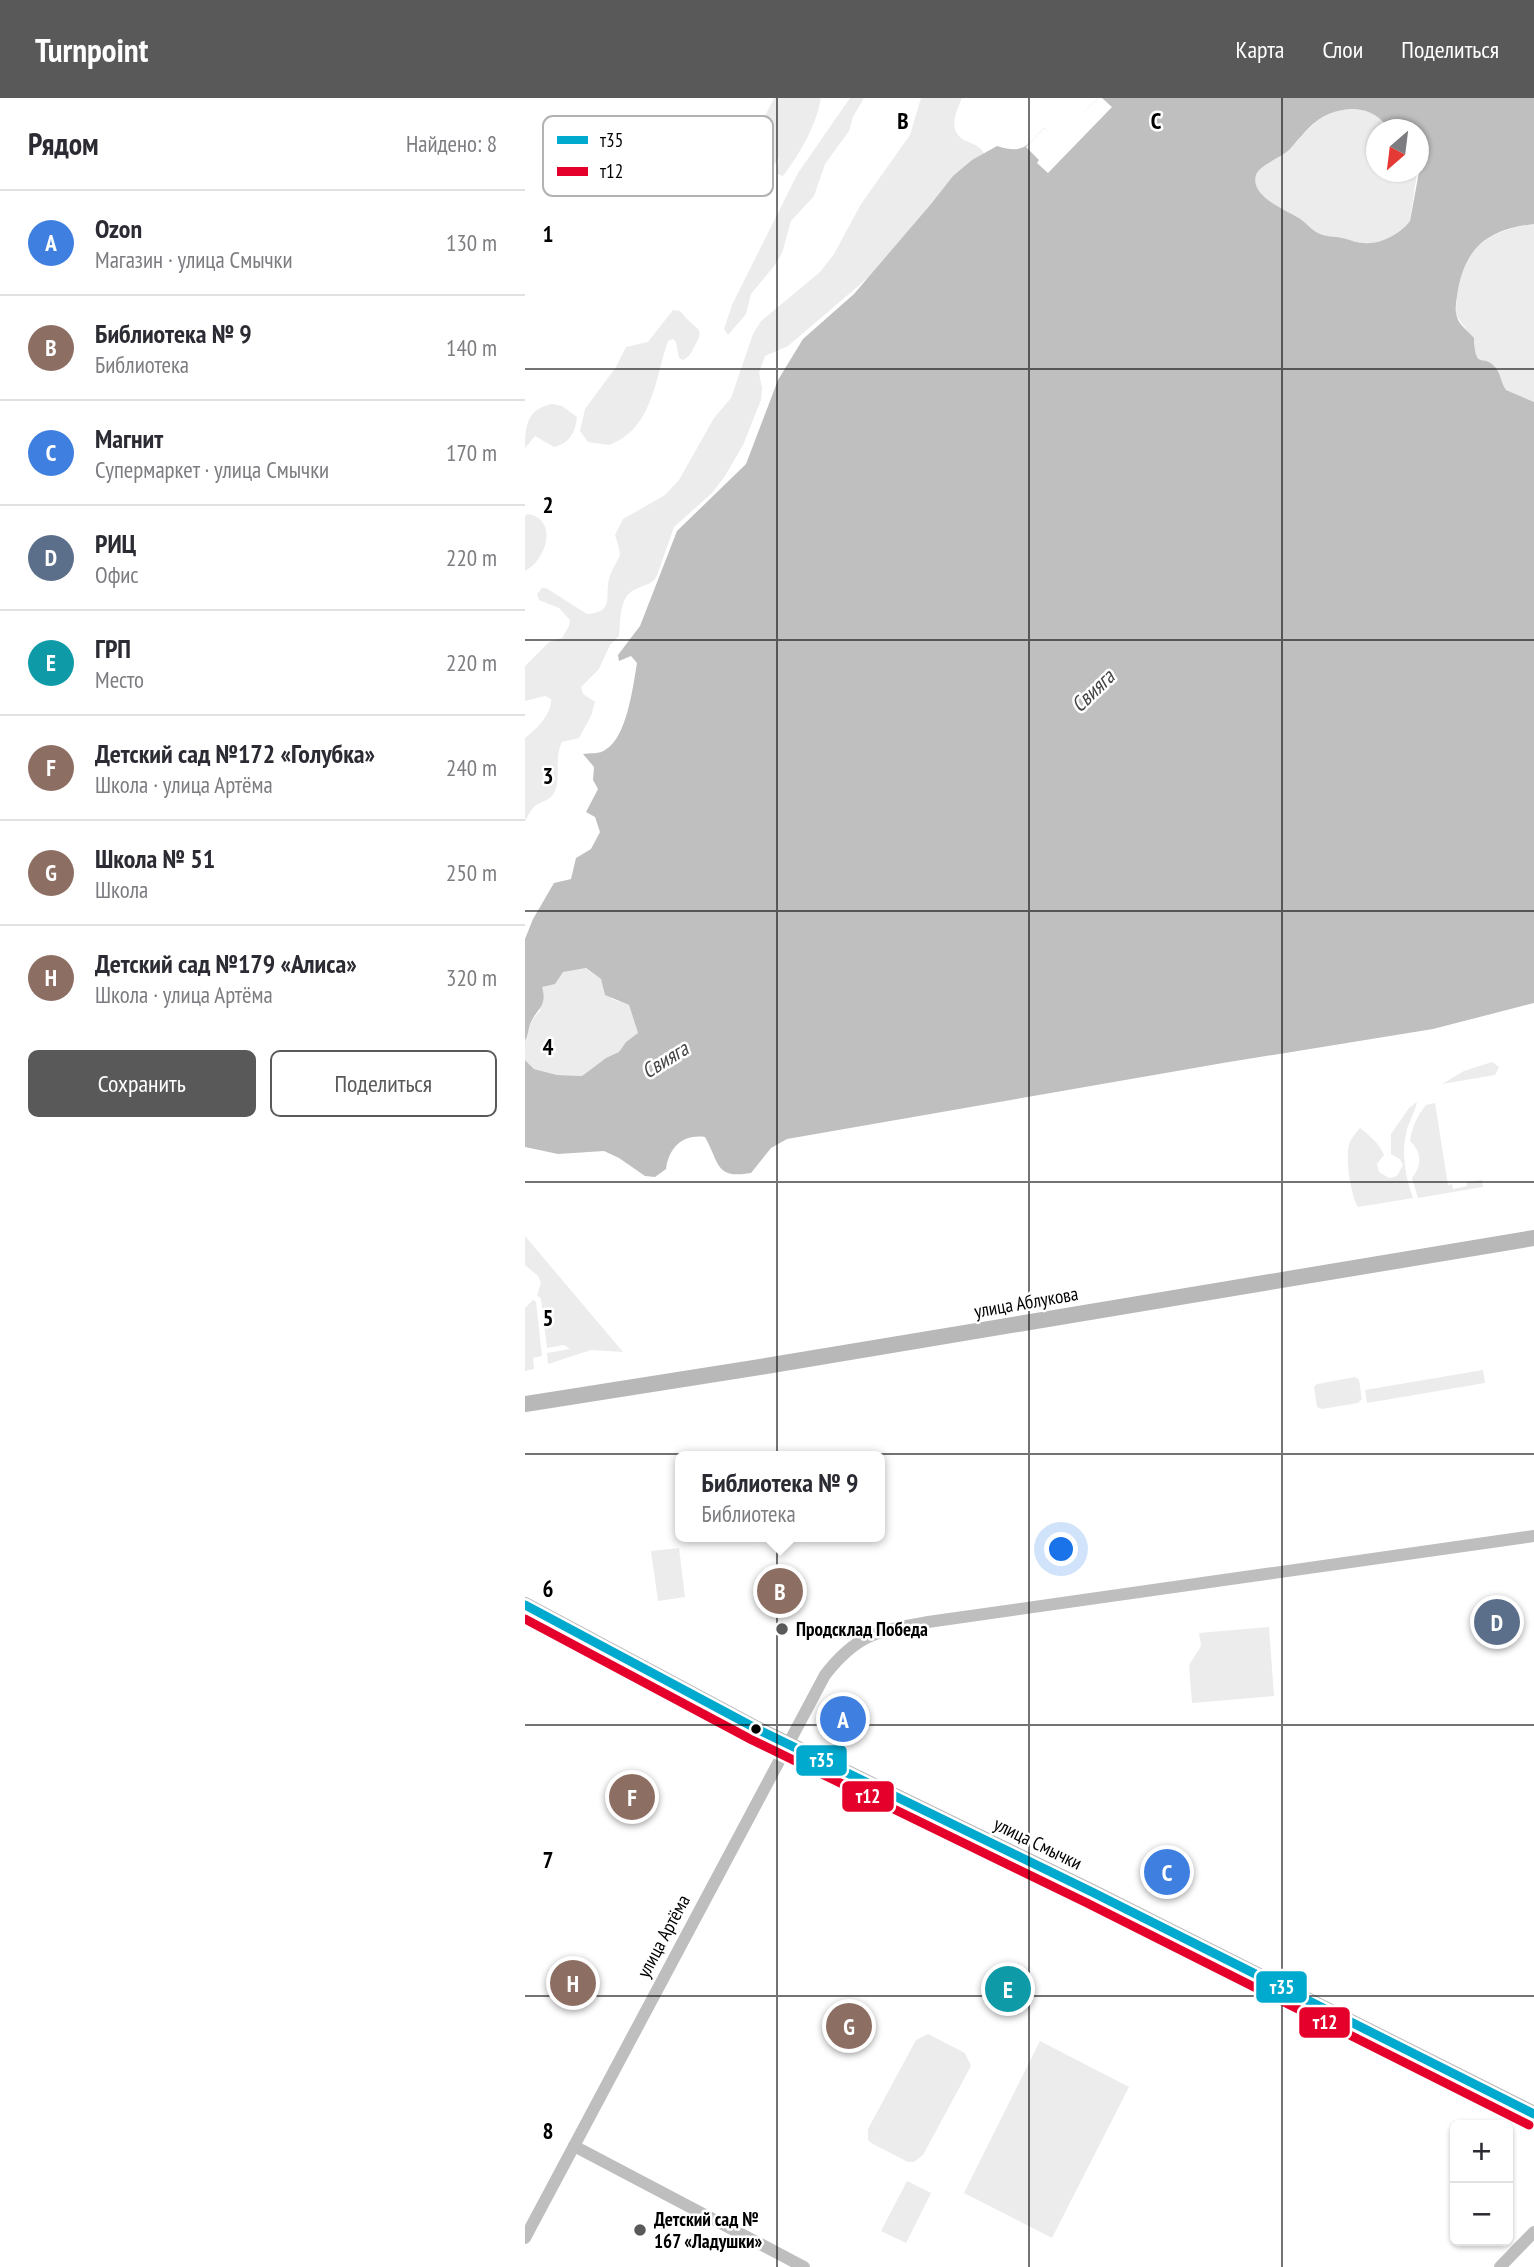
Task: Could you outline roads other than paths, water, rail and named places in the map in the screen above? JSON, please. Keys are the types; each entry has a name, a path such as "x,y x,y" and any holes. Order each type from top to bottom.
{"street":[{"name":"улица Аблукова","path":"525,1404 1534,1238"},
{"name":"улица Артёма","path":"525,2238 825,1675 839,1658 863,1638 890,1629 1534,1536"},
{"name":"улица Смычки","path":"525,1605 788,1744 1092,1892 1534,2114"},
{"path":"574,2146 804,2267"},
{"path":"1500,2267 1534,2232"}],"water":[{"name":"Свияга","path":"1098,98 1534,98 1534,224 1493,235 1474,251 1462,274 1456,314 1462,326 1474,338 1476,355 1496,368 1506,390 1534,402 1534,1003 1433,1029 787,1139 771,1148 751,1173 731,1174 725,1171 717,1162 705,1137 690,1138 678,1144 670,1154 666,1169 655,1177 645,1176 604,1151 558,1154 525,1147 525,1060 534,1069 557,1075 582,1076 619,1052 626,1042 638,1033 629,1005 605,995 601,979 586,968 563,972 555,984 542,987 542,1004 530,1024 525,1041 525,939 554,883 571,879 576,858 591,849 600,832 595,817 586,812 598,789 593,780 594,767 583,754 605,750 619,735 631,697 637,663 631,656 619,661 618,655 640,626 677,531 746,464 778,380 803,339 854,294 953,176 972,160 997,146 1013,149 1023,147 1044,128 1057,140","holes":["1350,109 1363,110 1380,119 1429,119 1429,182 1417,182 1410,221 1389,238 1369,243 1316,232 1263,196 1256,183 1258,171 1290,149 1309,127 1322,117"]}],"place":[{"name":"Библиотека № 9","path":"780,1591"},
{"name":"РИЦ","path":"1497,1622"},
{"name":"Продсклад Победа","path":"782,1629"},
{"name":"Ozon","path":"843,1719"},
{"name":"Детский сад №172 «Голубка»","path":"632,1797"},
{"name":"Магнит","path":"1167,1872"},
{"name":"Детский сад №179 «Алиса»","path":"573,1983"},
{"name":"ГРП","path":"1008,1989"},
{"name":"Школа № 51","path":"849,2026"},
{"name":"Детский сад № 167 «Ладушки»","path":"640,2230"}]}
